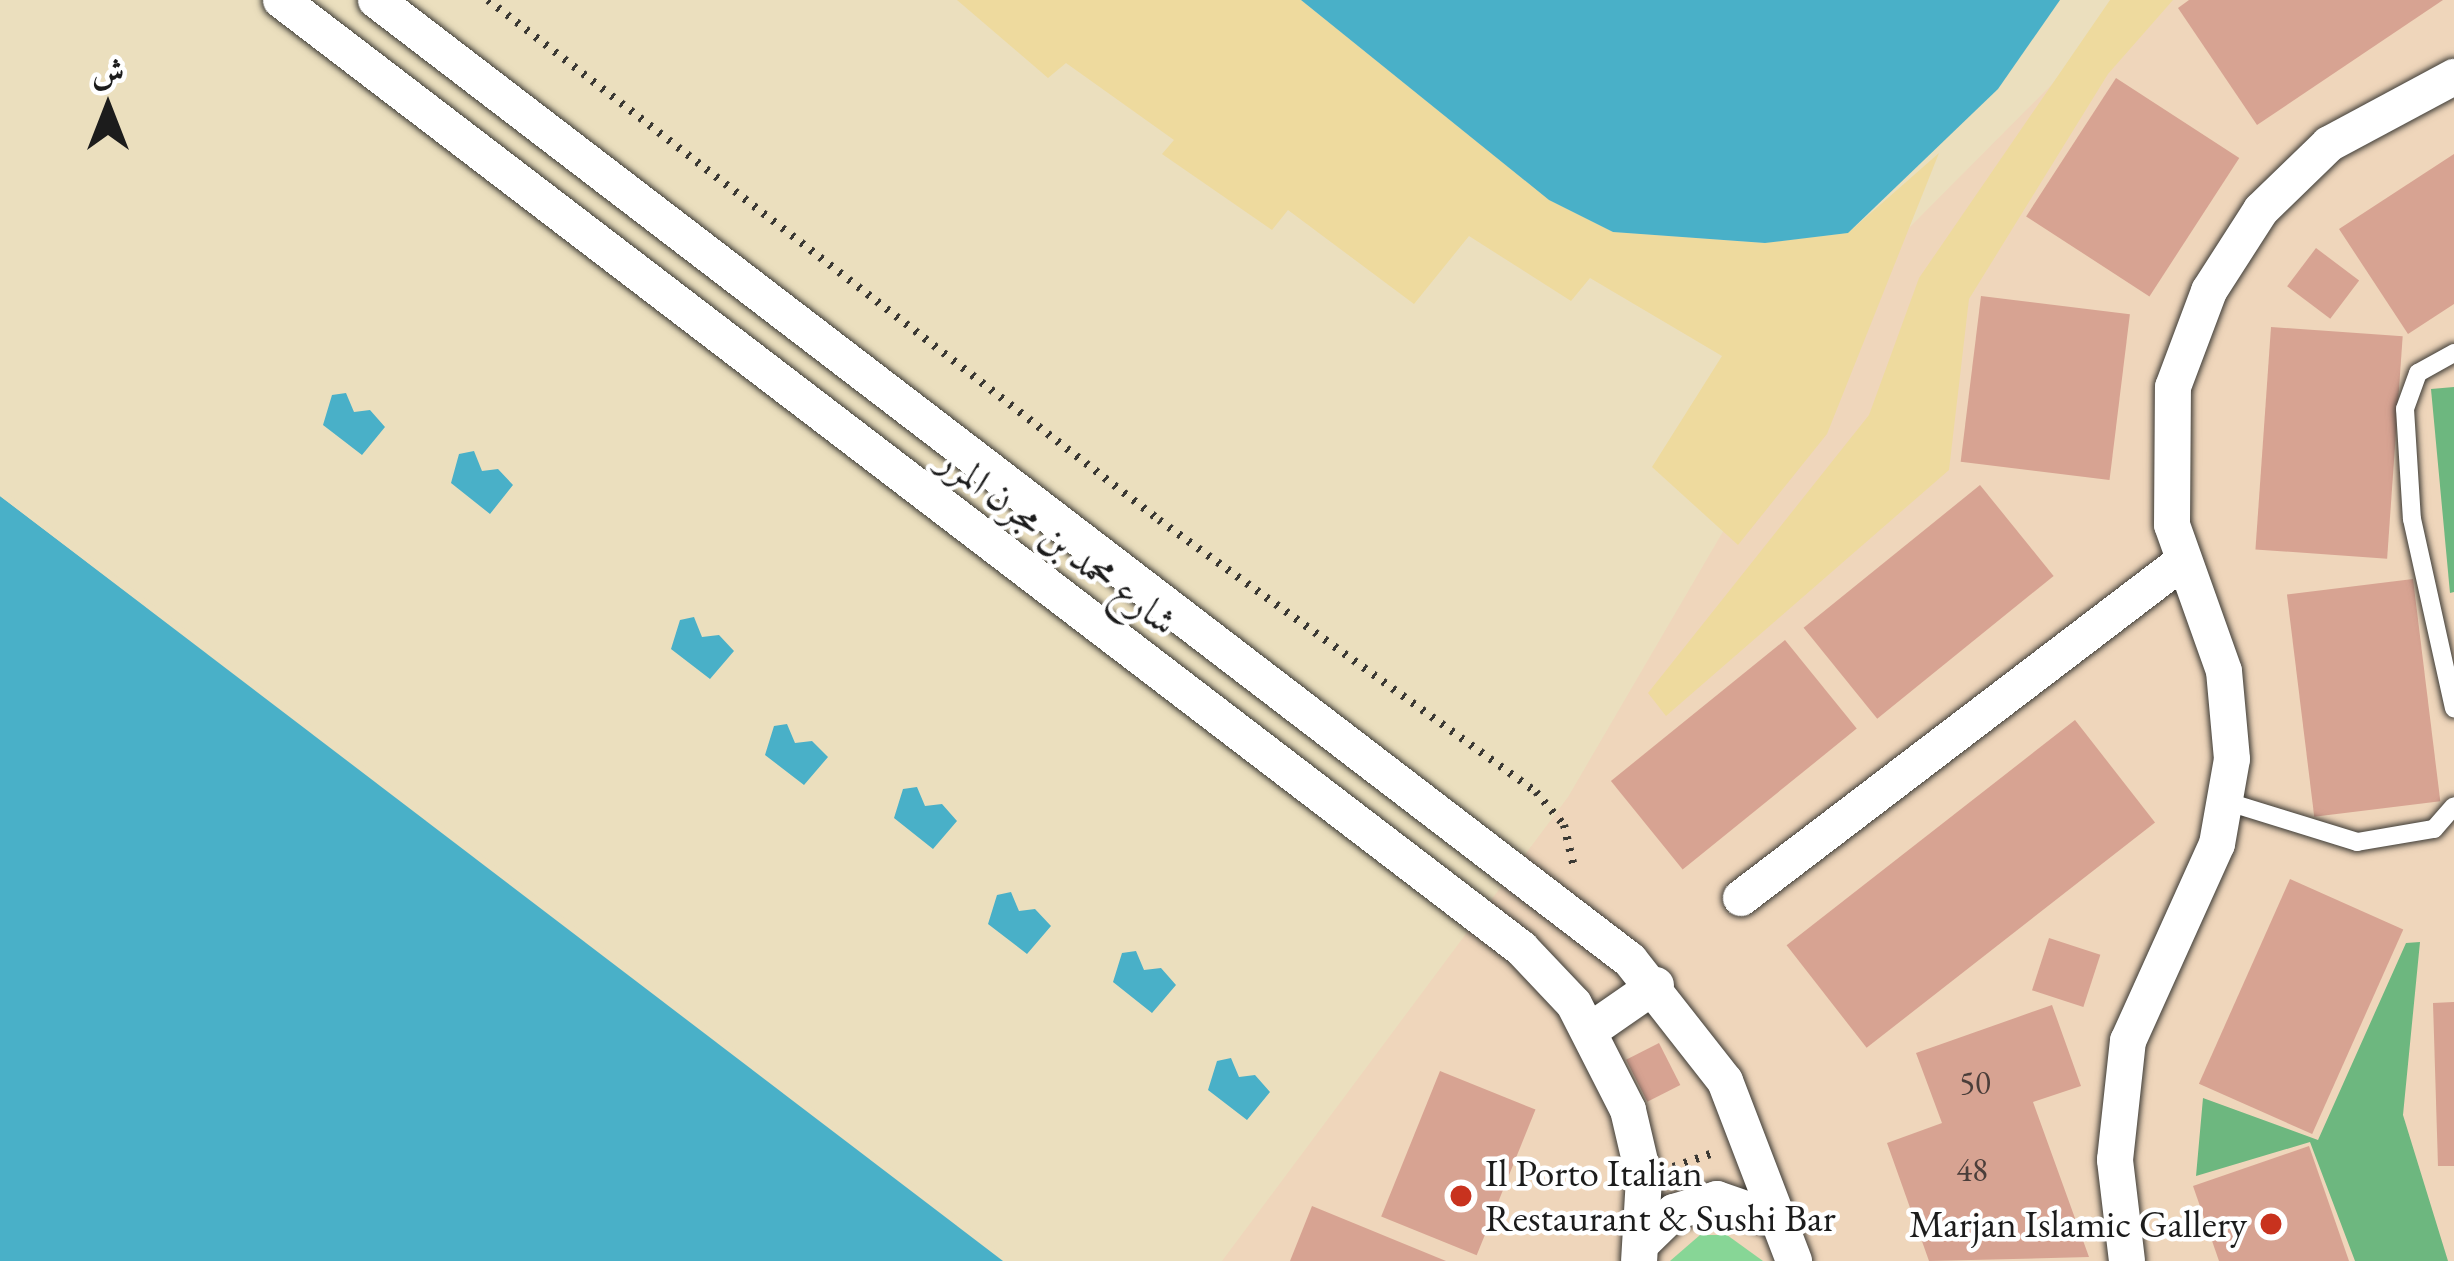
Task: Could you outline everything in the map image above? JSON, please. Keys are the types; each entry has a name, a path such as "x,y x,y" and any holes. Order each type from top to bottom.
{"street":[{"name":"شارع محمد بن مجرن المرر","path":"376,0 1567,908 1656,986 1754,1139 1794,1261"},
{"name":"شارع محمد بن مجرن المرر","path":"292,3 1491,924 1591,1030 1628,1110 1643,1178 1633,1255"},
{"path":"2127,1261 2115,1160 2128,1041 2228,802 2224,671 2182,562 2168,421 2209,290 2261,210 2329,144 2454,77"},
{"path":"1741,898 2182,562"},
{"path":"1591,1030 1656,986"},
{"name":"شارع محمد بن مجرن المرر","path":"1633,1255 1674,1212 1718,1199 1780,1221"}],"lane":[{"path":"2454,353 2418,373 2405,409 2412,519 2448,649 2454,708"},
{"path":"2228,802 2357,842 2434,829 2454,806"}],"path":[{"path":"488,0 1106,480 1536,792 1572,845 1567,908"},
{"path":"1643,1178 1754,1139"}],"shaded area":[{"path":"2121,0 2454,0 2454,1261 1222,1261 1568,797 1888,249 2097,39"}],"green space":[{"path":"2454,387 2454,592 2450,593 2431,389"},
{"path":"2420,942 2403,1115 2448,1261 2355,1261 2310,1142 2196,1176 2203,1098 2318,1140 2406,943"},
{"path":"1700,1235 1727,1235 1763,1261 1670,1261"}],"sand":[{"path":"957,0 1301,0 1549,200 1613,232 1764,243 1848,233 1939,153 1827,434 1738,545 1652,467 1722,356 1590,278 1571,301 1469,236 1414,304 1288,210 1272,230 1162,154 1174,140 1066,63 1048,78"},
{"path":"2110,0 2173,0 2108,74 1969,299 1949,470 1666,716 1648,693 1869,415 1919,278"}],"water":[{"path":"1301,0 2060,0 1998,89 1848,233 1765,243 1613,232 1549,200"},
{"path":"346,393 354,412 370,410 385,427 362,455 323,425 332,395"},
{"path":"474,451 482,471 498,469 513,485 490,514 451,483 459,454"},
{"path":"0,496 1003,1261 0,1261"},
{"path":"694,617 702,637 719,635 734,651 710,679 671,649 680,620"},
{"path":"787,724 795,743 812,741 828,757 804,785 765,755 774,726"},
{"path":"917,787 925,806 942,804 957,821 933,849 894,818 903,789"},
{"path":"1011,892 1019,911 1035,909 1051,926 1027,954 988,924 997,895"},
{"path":"1136,951 1144,970 1161,968 1176,985 1152,1013 1113,982 1122,953"},
{"path":"1231,1058 1239,1077 1255,1075 1270,1092 1247,1120 1208,1090 1217,1061"}],"pier":[{"path":"4,491 1007,1256 1009,1261 0,496"}],"building":[{"path":"2189,0 2443,0 2257,125 2178,8"},
{"path":"2116,78 2239,158 2149,296 2026,216"},
{"path":"2454,154 2454,304 2408,334 2339,229"},
{"path":"2316,248 2359,280 2330,319 2287,286"},
{"path":"1981,296 2130,314 2110,480 1961,462"},
{"path":"2271,327 2403,336 2387,559 2255,549"},
{"path":"1980,485 2054,576 1877,719 1804,628"},
{"path":"2413,579 2440,801 2314,817 2287,594"},
{"path":"1785,640 1857,729 1683,870 1611,781"},
{"path":"2075,720 2155,822 1867,1048 1787,945"},
{"path":"2290,879 2403,929 2312,1134 2199,1084"},
{"path":"2049,938 2100,955 2083,1007 2032,990"},
{"path":"2454,1002 2454,1166 2438,1166 2433,1003"},
{"path":"2052,1005 2081,1086 2033,1102 2089,1257 1929,1261 1887,1143 1942,1123 1916,1053"},
{"path":"1659,1043 1680,1085 1647,1102 1626,1060"},
{"path":"1440,1071 1535,1110 1477,1255 1381,1217"},
{"name":"Marjan Islamic Gallery","path":"2309,1146 2349,1261 2219,1261 2193,1186"},
{"path":"1312,1206 1446,1261 1290,1261"}],"place":[{"name":"Il Porto Italian Restaurant & Sushi Bar","path":"1461,1196"},
{"name":"Marjan Islamic Gallery","path":"2271,1224"}]}
